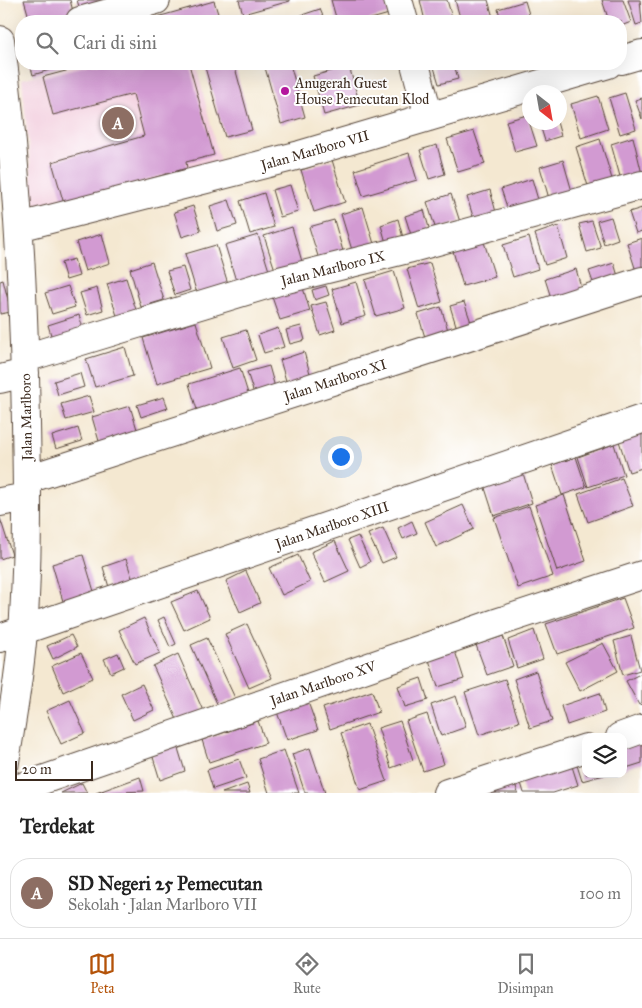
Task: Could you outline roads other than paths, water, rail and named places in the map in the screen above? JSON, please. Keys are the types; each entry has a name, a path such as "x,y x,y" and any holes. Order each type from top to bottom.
{"street":[{"path":"102,15 156,0"},
{"path":"398,0 402,15"},
{"path":"0,42 15,39"},
{"name":"Jalan Marlboro","path":"0,42 13,243 17,370 27,488 11,634 13,718 2,761 0,793"},
{"path":"627,58 642,54"},
{"path":"417,70 429,117"},
{"name":"Jalan Marlboro VII","path":"13,243 230,174 588,70"},
{"name":"Jalan Marlboro IX","path":"17,370 279,282 642,185"},
{"name":"Jalan Marlboro XI","path":"0,502 27,488 642,281"},
{"name":"Jalan Marlboro XIII","path":"11,634 642,419"},
{"name":"Jalan Marlboro XV","path":"5,793 486,626 642,575"},
{"path":"627,734 642,729"},
{"path":"447,793 582,749"}],"place":[{"name":"Anugerah Guest House Pemecutan Klod","path":"285,91"},
{"name":"SD Negeri 25 Pemecutan","path":"118,123"}]}
